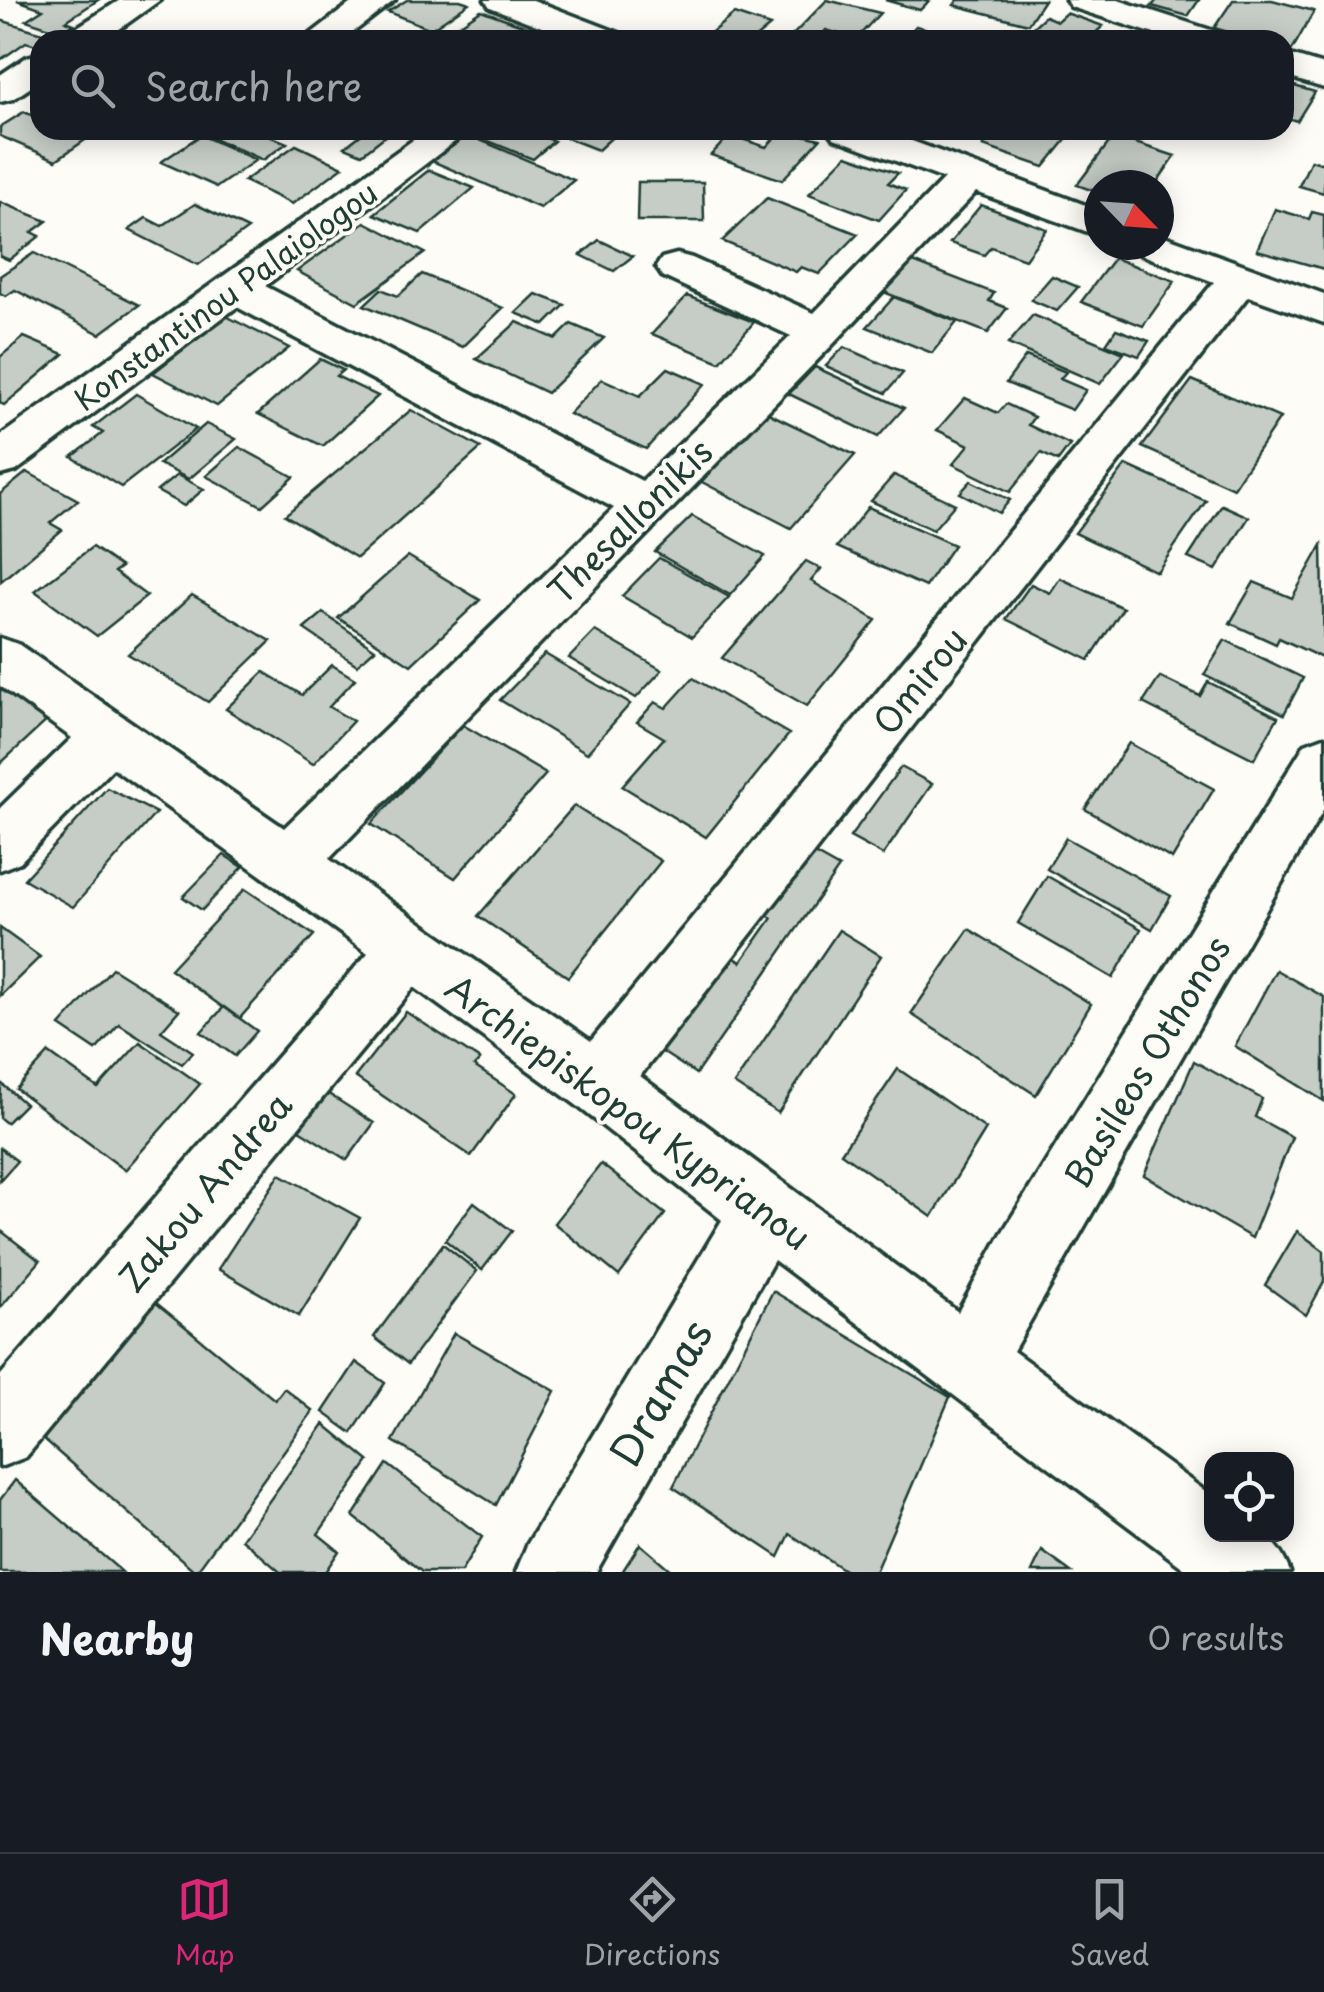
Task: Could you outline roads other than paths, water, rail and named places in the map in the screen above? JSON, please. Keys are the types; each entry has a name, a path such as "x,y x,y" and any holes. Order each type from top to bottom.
{"street":[{"path":"96,30 143,0"},
{"path":"334,30 378,0"},
{"path":"1082,0 1176,30"},
{"path":"524,3 575,30"},
{"path":"1294,67 1324,77"},
{"path":"0,91 30,72"},
{"name":"Konstantinou Palaiologou","path":"0,459 437,140"},
{"path":"874,140 1084,218"},
{"name":"Thesallonikis","path":"288,862 820,332 970,176"},
{"path":"1174,253 1324,309"},
{"path":"677,267 820,332"},
{"name":"Omirou","path":"597,1082 1241,278"},
{"path":"236,288 645,503"},
{"name":"Archiepiskopou Kyprianou","path":"0,658 597,1082 765,1212 1252,1572"},
{"path":"0,845 108,737"},
{"name":"Basileos Othonos","path":"969,1362 1026,1257 1324,760"},
{"name":"Zakou Andrea","path":"0,1432 408,950"},
{"name":"Dramas","path":"554,1572 765,1212"}]}
